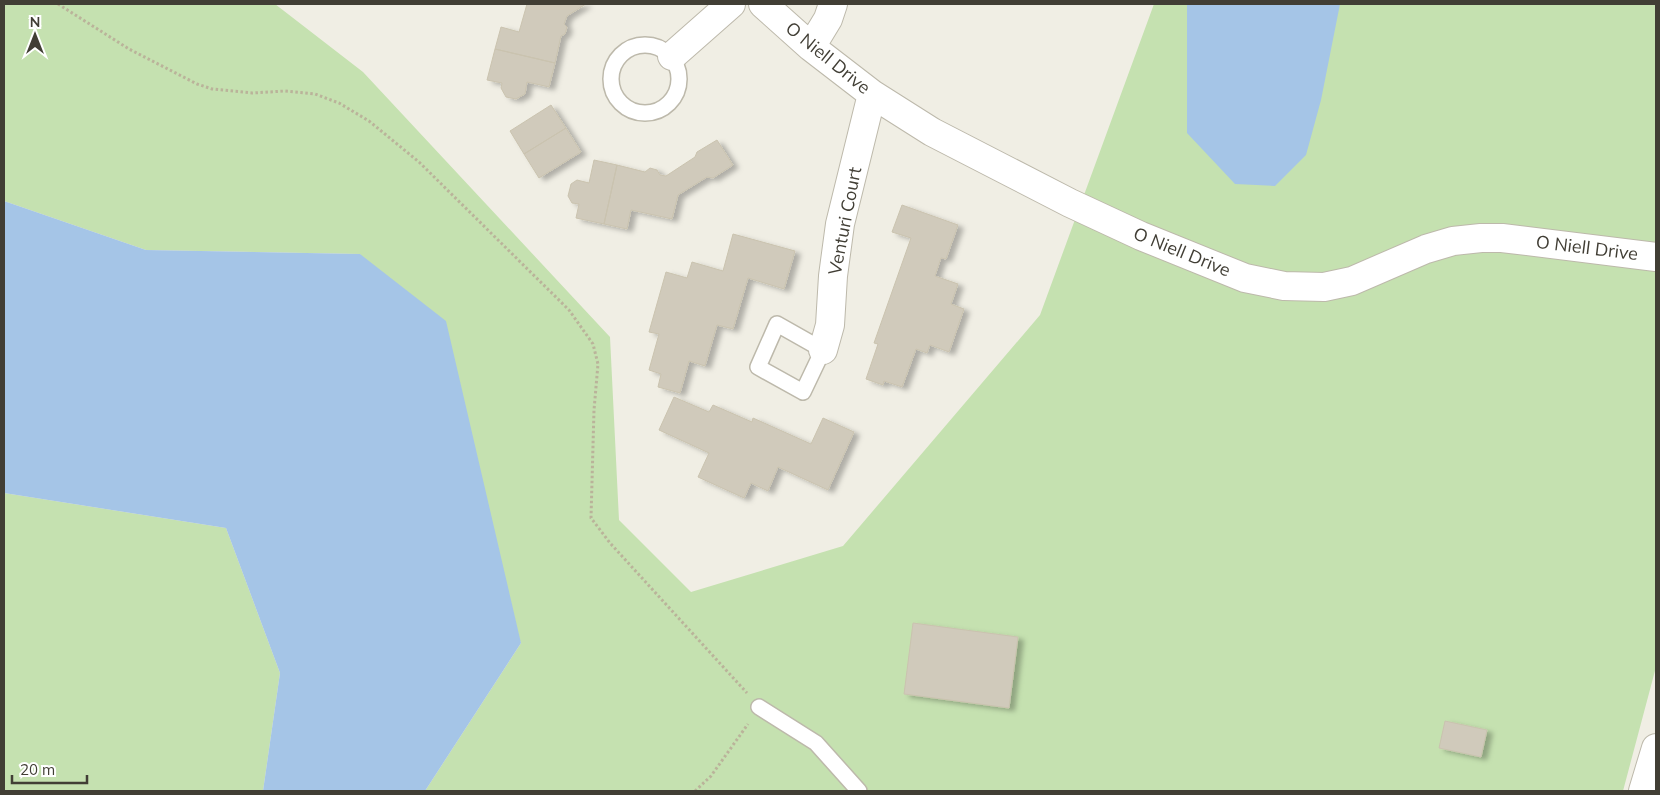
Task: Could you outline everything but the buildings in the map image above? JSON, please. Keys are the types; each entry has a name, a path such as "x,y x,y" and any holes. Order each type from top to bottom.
{"street":[{"path":"672,56 731,4"},
{"name":"O Niell Drive","path":"763,4 811,47 872,94 939,136 1070,204 1245,278 1284,286 1324,287 1352,281 1426,249 1453,241 1481,238 1502,238 1656,257"},
{"path":"811,47 828,19 833,4"},
{"name":"Venturi Court","path":"823,350 830,325 833,276 840,224 872,94"},
{"path":"1643,791 1656,748"}],"lane":[{"path":"644,44 660,47 672,56 679,68 680,80 678,91 672,101 663,108 647,113 636,112 626,107 614,94 611,77 613,66 619,56 628,49 644,44"},
{"name":"Venturi Court","path":"777,324 823,350 803,392 758,367 777,324"},
{"path":"759,707 816,743 859,791"}],"path":[{"path":"58,4 129,49 197,84 212,89 252,93 285,91 315,94 339,103 369,121 419,162 570,310 593,344 598,364 594,410 591,518 610,543 759,707 711,776 695,791"}],"green space":[{"path":"4,4 275,4 363,72 610,337 619,520 691,592 843,546 1040,315 1154,4 1656,4 1656,667 1623,791 425,791 521,643 360,254 146,250 4,201"},
{"path":"4,493 226,528 280,673 263,791 4,791"}],"water":[{"path":"1187,4 1340,4 1321,100 1306,155 1275,186 1235,184 1187,133"},
{"path":"4,201 146,250 360,254 446,321 521,643 425,791 263,791 280,673 226,528 4,493"}]}
